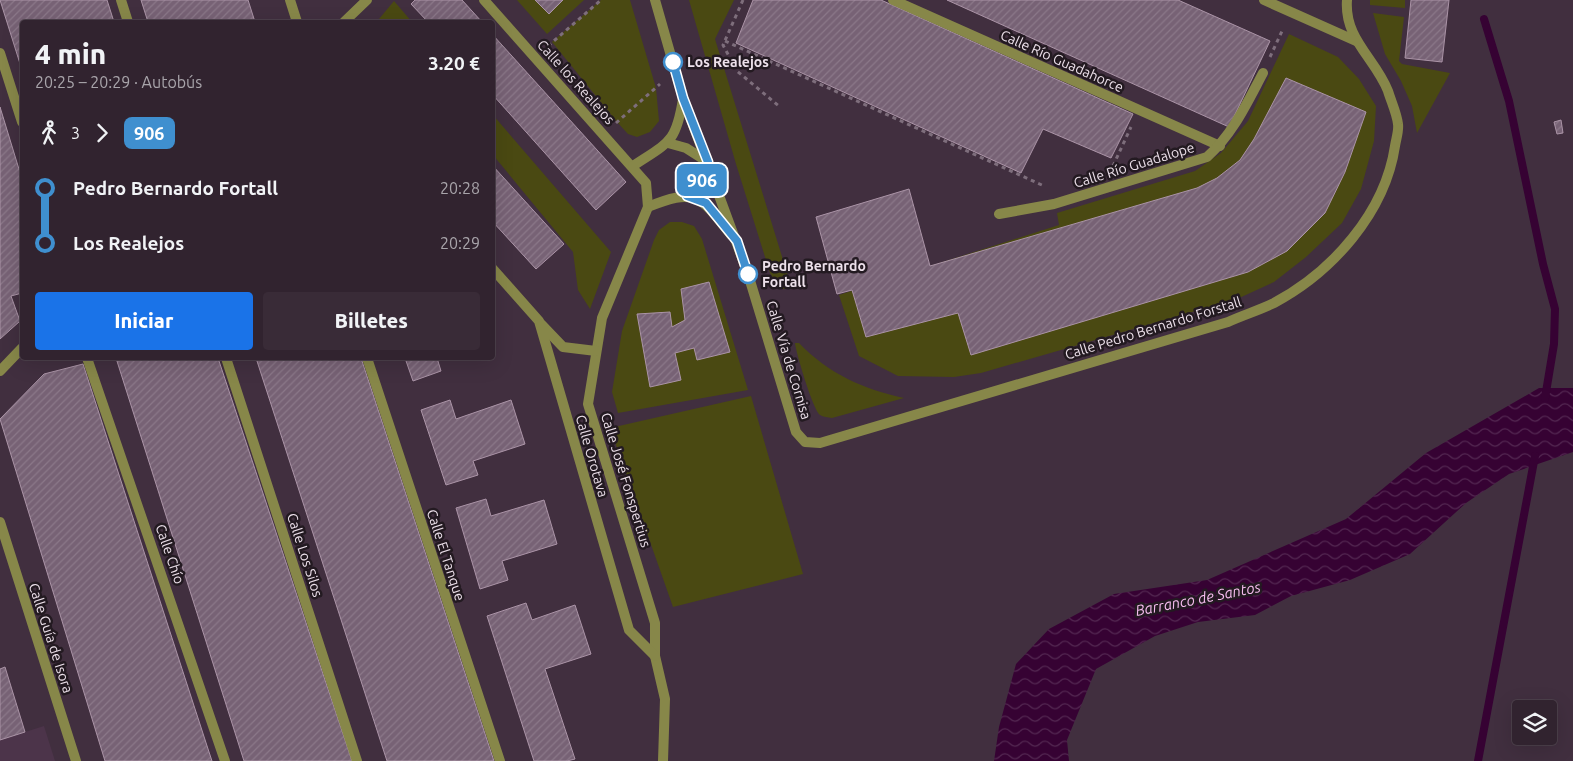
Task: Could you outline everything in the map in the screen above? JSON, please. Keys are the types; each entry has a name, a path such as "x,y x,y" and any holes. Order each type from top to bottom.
{"street":[{"path":"121,0 127,20"},
{"path":"290,0 296,20"},
{"path":"346,20 367,0"},
{"name":"Calle los Realejos","path":"484,0 633,166 646,183"},
{"name":"Calle Vía de Cornisa","path":"655,0 683,98 737,241 796,432 805,442"},
{"name":"Calle Río Guadahorce","path":"893,0 1220,146"},
{"path":"1264,0 1356,41"},
{"name":"Calle Pedro Bernardo Forstall","path":"805,442 820,443 1228,322 1274,302 1317,274 1353,239 1379,196 1393,161 1398,125 1387,89 1356,41 1346,16 1347,0"},
{"path":"0,53 20,116"},
{"name":"Calle Río Guadalope","path":"999,214 1072,198 1207,157 1220,146 1233,128 1262,73"},
{"path":"633,166 668,143 679,126 683,98"},
{"path":"668,143 686,148 708,162 701,182 687,196"},
{"name":"Calle José Fonspertius","path":"646,183 648,208 602,318 588,404 655,623 655,656 666,699 663,761"},
{"path":"648,208 669,198 687,196 706,203 737,241"},
{"name":"Calle Orotava","path":"495,271 539,321 629,630 655,656"},
{"path":"539,321 563,347 596,351"},
{"path":"0,371 20,350"},
{"name":"Calle Chío","path":"88,360 225,761"},
{"name":"Calle Los Silos","path":"227,360 357,761"},
{"name":"Calle El Tanque","path":"368,360 500,761"},
{"name":"Calle Guía de Isora","path":"0,522 76,761"}],"path":[{"path":"536,57 601,0"},
{"path":"743,0 723,44 737,71 780,107"},
{"path":"1262,73 1291,12"},
{"path":"725,42 1072,198"},
{"path":"604,134 676,70"},
{"path":"1103,189 1139,110"}],"shaded area":[{"path":"517,0 584,0 547,34"},
{"path":"601,0 630,0 656,88 659,121 650,132 637,137 628,134 617,122 552,42"},
{"path":"689,0 734,0 715,39 792,289 779,289 770,273 736,164"},
{"path":"1370,0 1405,0 1405,8 1370,5"},
{"path":"394,1 410,20 380,20"},
{"path":"1373,13 1404,17 1399,61 1402,64 1450,73 1417,133 1412,106 1401,81 1385,54"},
{"path":"1289,34 1338,57 1359,79 1376,106 1374,141 1361,189 1342,223 1306,257 1274,282 1237,299 981,373 954,377 898,376 859,356 839,295 1059,225 1057,213 1195,171 1221,153 1248,121"},
{"path":"495,117 611,252 590,309 578,290 573,252 495,157"},
{"path":"670,222 682,222 694,226 702,239 748,390 618,413 612,392 622,331 654,240 659,230"},
{"path":"795,343 799,343 822,363 847,379 875,390 904,398 832,418 821,416 809,393"},
{"path":"751,396 803,574 673,607 610,428"},
{"path":"44,726 55,761 0,761 0,740"}],"water":[{"name":"Barranco de Santos","path":"1539,388 1573,388 1573,452 1509,474 1466,503 1410,554 1350,580 1291,596 1255,615 1198,622 1155,636 1096,669 1067,740 1069,761 994,761 999,727 1016,664 1049,629 1114,594 1207,580 1346,519 1426,453"}],"building":[{"path":"0,0 107,0 113,20 20,20 20,64"},
{"path":"141,0 248,0 254,20 147,20"},
{"path":"415,0 462,0 480,20 426,20 411,4"},
{"path":"535,0 563,0 549,14"},
{"path":"753,0 881,0 1133,114 1111,158 1043,129 1021,173 736,43"},
{"path":"947,0 1178,0 1270,41 1229,127"},
{"path":"1411,0 1449,0 1442,62 1405,58"},
{"path":"495,37 626,182 596,210 495,97"},
{"path":"1286,78 1366,112 1345,172 1325,213 1287,251 1248,272 971,355 958,313 866,337 852,290 837,294 816,217 909,189 930,266 1197,188 1217,178 1240,160 1254,139"},
{"path":"0,107 20,172 20,294 11,296 20,321 0,339"},
{"path":"1561,120 1563,133 1557,134 1554,122"},
{"path":"495,168 564,244 536,269 495,224"},
{"path":"709,282 730,352 697,360 694,348 675,353 681,380 650,387 637,314 670,312 672,327 685,320 681,289"},
{"path":"117,360 219,360 352,761 244,761"},
{"path":"257,360 362,360 494,761 387,761"},
{"path":"406,360 438,360 441,371 413,381"},
{"path":"83,364 212,761 105,761 0,419 44,374"},
{"path":"450,400 456,419 511,400 525,444 473,461 478,475 446,485 421,410"},
{"path":"486,499 491,516 544,500 557,544 502,561 508,580 480,589 456,508"},
{"path":"526,603 532,620 575,605 591,654 545,669 575,759 567,761 534,761 487,616"},
{"path":"5,667 25,732 0,740 0,669"}],"waterway":[{"path":"1484,19 1509,101 1543,264 1555,309 1554,344 1545,398"},
{"path":"1478,761 1535,456"}],"bus line":[{"name":"906","path":"673,62 683,98 708,162 701,182 687,196 706,203 737,241 748,274"}],"place":[{"name":"Los Realejos","path":"673,62"},
{"name":"Pedro Bernardo Fortall","path":"748,274"}]}
